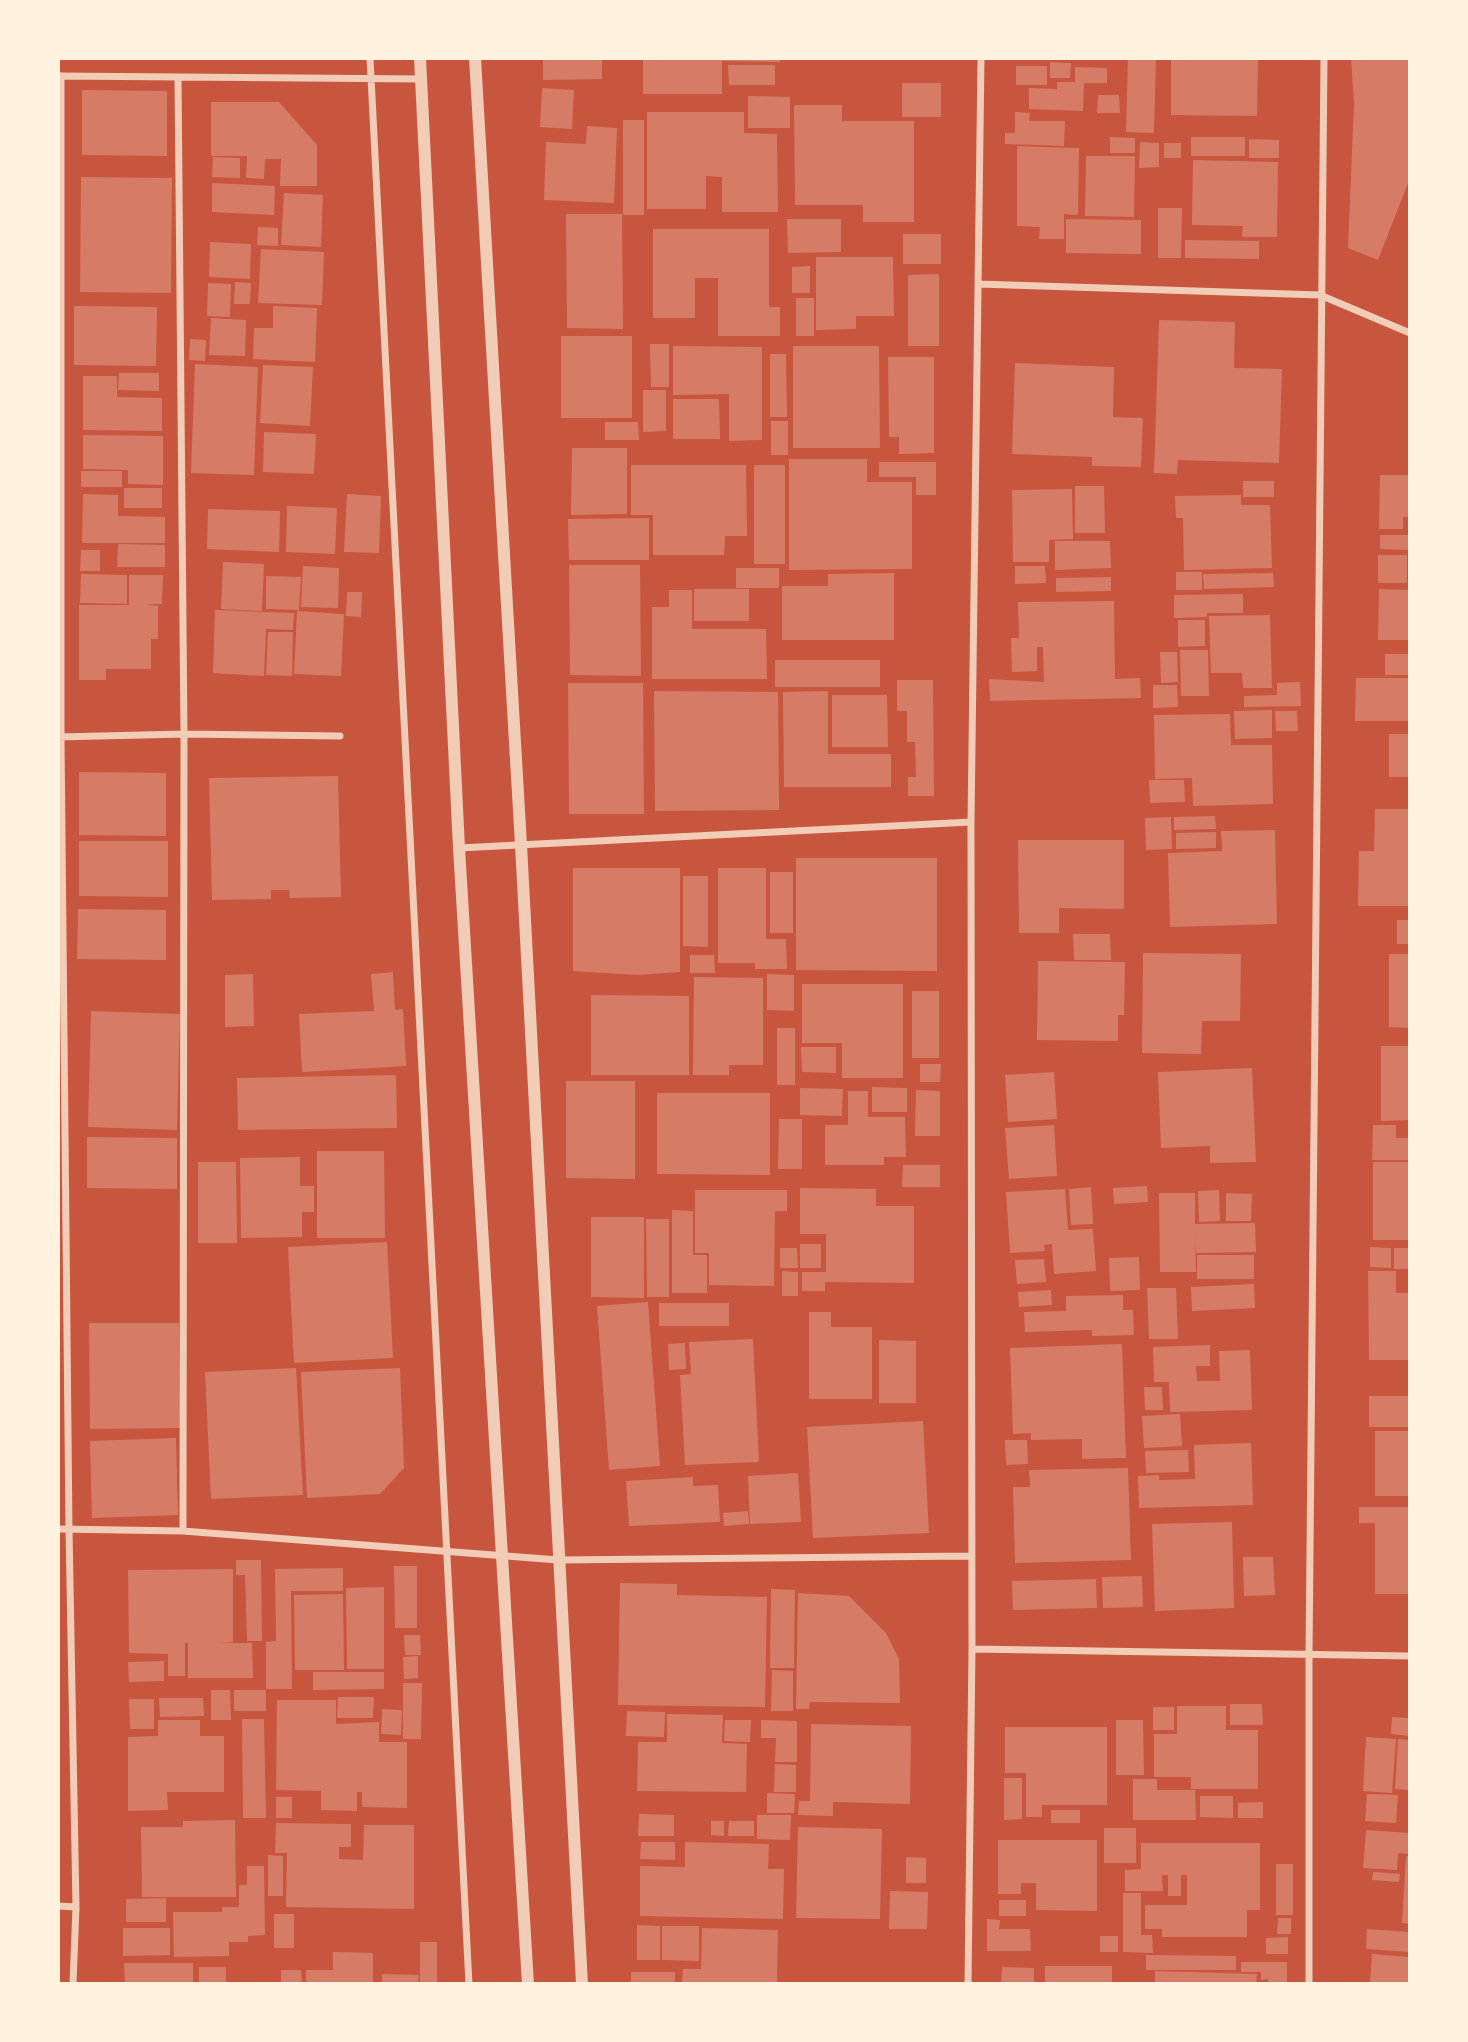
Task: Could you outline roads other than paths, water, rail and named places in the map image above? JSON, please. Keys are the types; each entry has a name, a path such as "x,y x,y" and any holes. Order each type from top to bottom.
{"street":[{"path":"370,58 469,1984"},
{"path":"420,58 459,848 528,1984"},
{"path":"475,58 521,845 582,1984"},
{"path":"968,1984 972,1649 971,822 981,58"},
{"path":"1309,1984 1309,1654 1324,58"},
{"path":"73,1984 76,1907 59,737 60,76 422,79"},
{"path":"178,77 184,734 183,1531"},
{"path":"978,284 1320,295 1410,333"},
{"path":"59,737 184,734 340,736"},
{"path":"459,848 971,822"},
{"path":"58,1529 183,1531 558,1559 970,1556"},
{"path":"972,1649 1410,1656"},
{"path":"58,1906 76,1907"}]}
